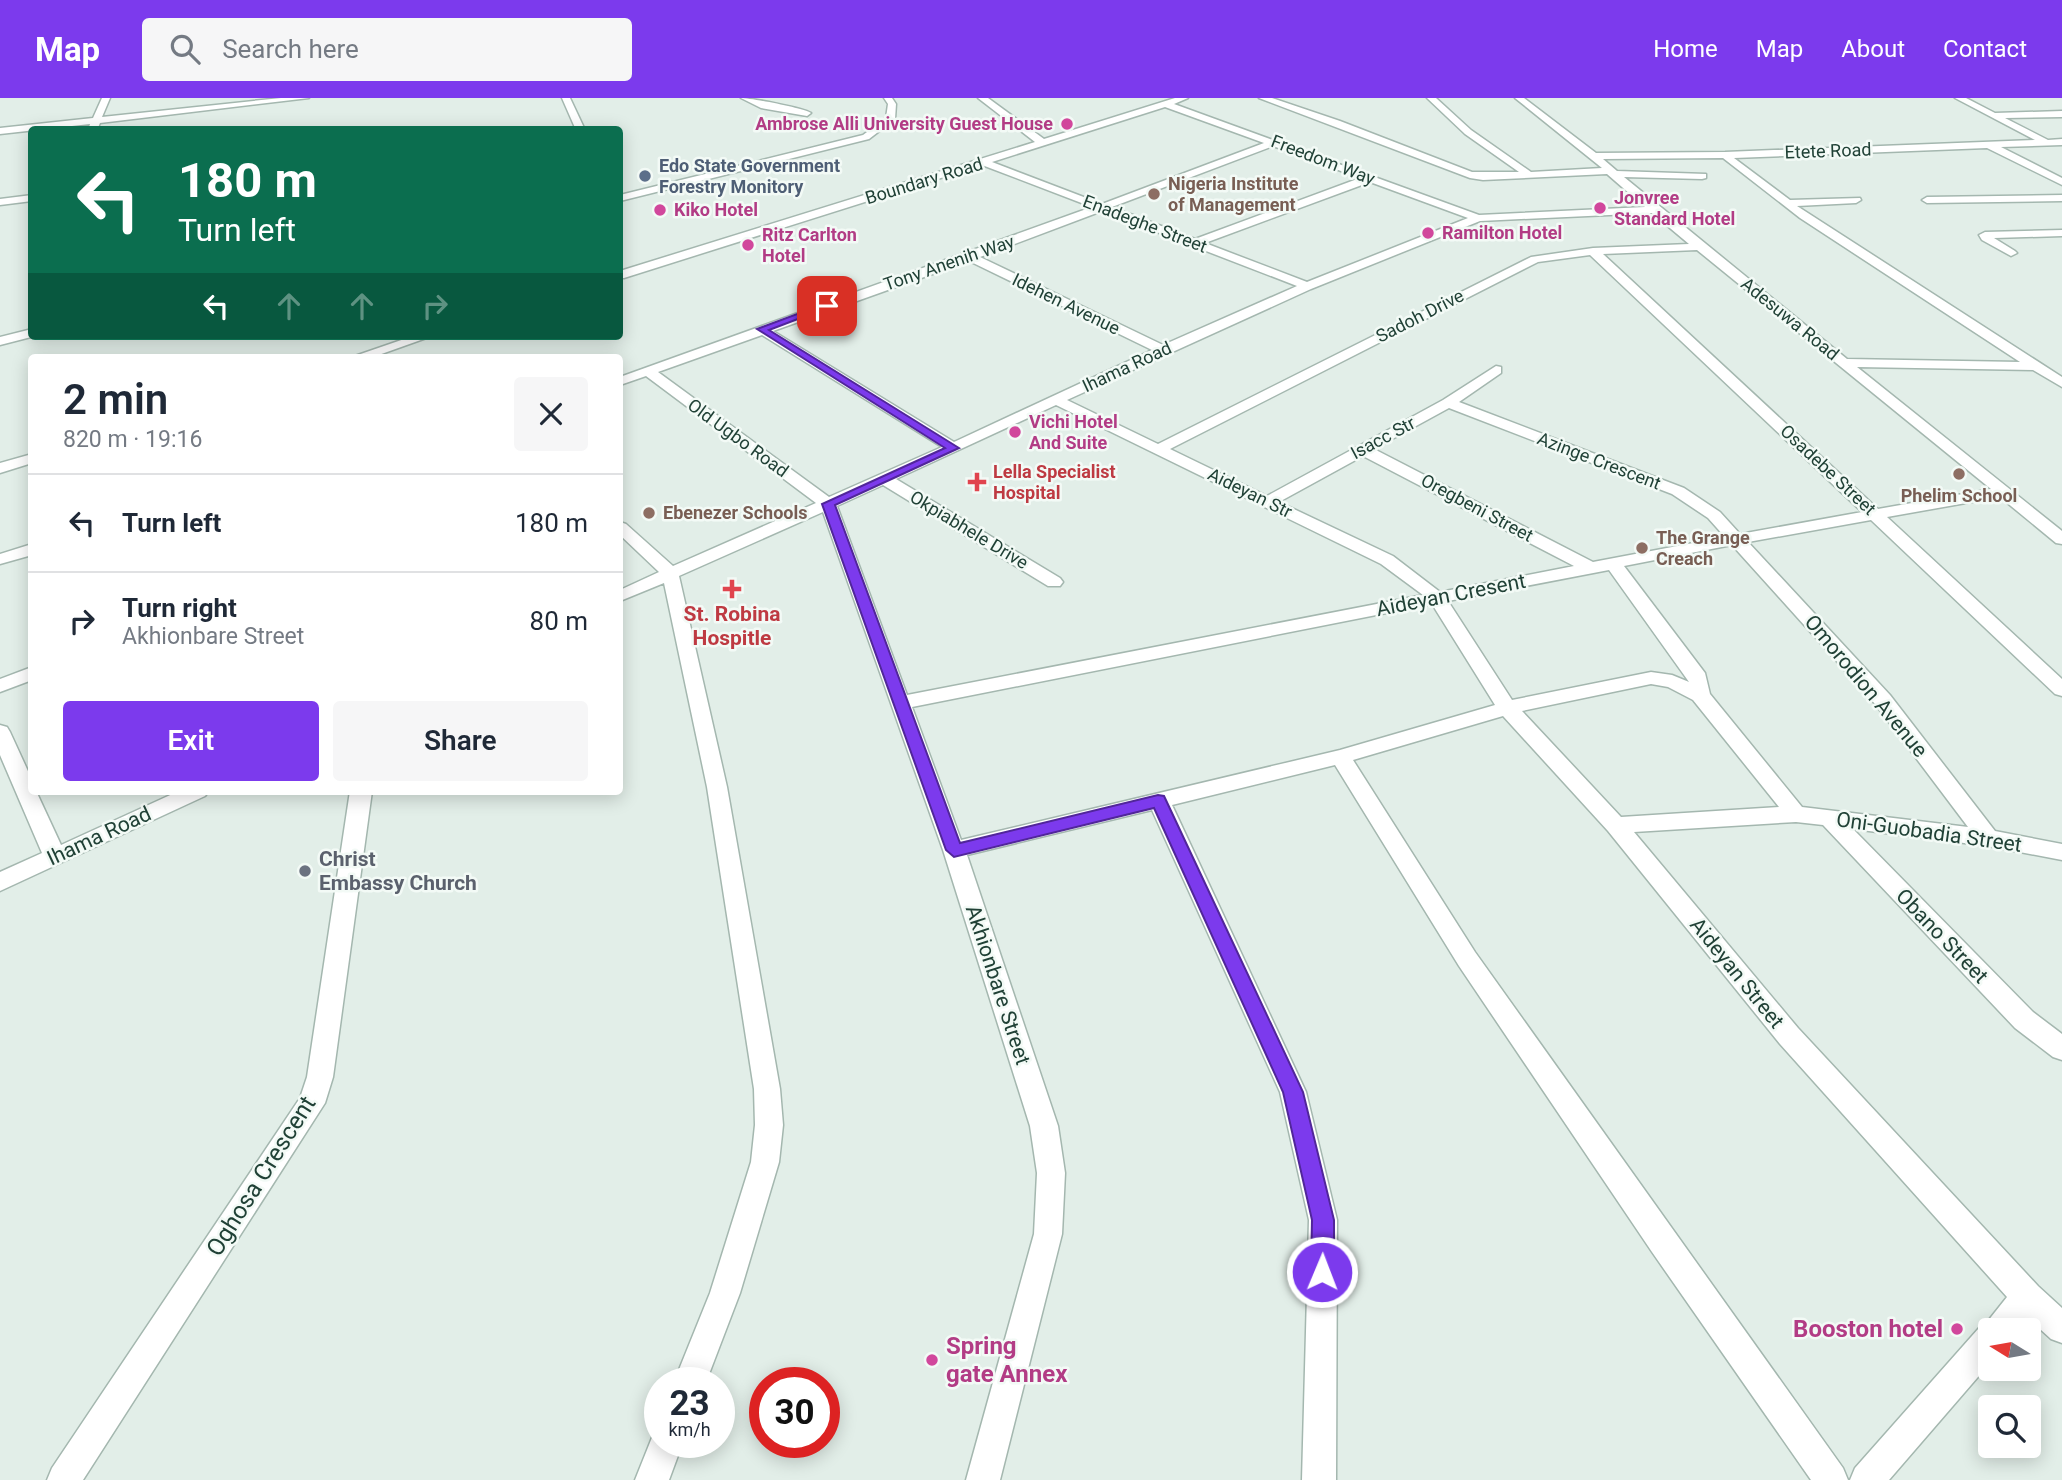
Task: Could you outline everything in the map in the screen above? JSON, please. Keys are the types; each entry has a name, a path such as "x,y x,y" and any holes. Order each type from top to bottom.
{"street":[{"path":"93,126 106,98"},
{"path":"93,126 305,98"},
{"path":"566,98 579,126"},
{"path":"745,98 765,106 807,113"},
{"path":"623,197 866,137 890,118 892,104 888,98"},
{"path":"982,98 1044,143"},
{"name":"Boundary Road","path":"623,274 1184,98"},
{"path":"1263,98 1470,175 1611,172 1702,176"},
{"path":"1432,98 1468,132 1528,175"},
{"name":"Adesuwa Road","path":"1518,98 1594,156 1654,210 2062,540"},
{"path":"1959,98 2045,142"},
{"path":"1285,104 1307,100"},
{"name":"Freedom Way","path":"1166,104 1478,218"},
{"path":"1994,115 2062,114"},
{"path":"0,131 28,129"},
{"name":"Tony Anenih Way","path":"623,380 970,257 1276,142"},
{"name":"Etete Road","path":"1594,156 1725,155 2062,142"},
{"path":"1988,144 2062,182"},
{"path":"1725,155 1838,239 2062,383"},
{"name":"Enadeghe Street","path":"984,162 1307,286"},
{"path":"1195,243 1371,178"},
{"path":"0,202 28,198"},
{"path":"1927,201 2062,198"},
{"path":"1788,203 1856,200"},
{"name":"Ihama Road","path":"623,595 1058,401 1163,350 1307,286 1478,218 1654,210"},
{"path":"2011,253 1983,236 2062,233"},
{"name":"Sadoh Drive","path":"1159,449 1520,264 1546,257 1593,251 1700,247"},
{"name":"Osadebe Street","path":"1593,251 2062,690"},
{"name":"Idehen Avenue","path":"970,257 1163,350"},
{"path":"761,329 953,448"},
{"path":"0,341 28,334"},
{"path":"373,354 415,345 421,340"},
{"path":"1845,363 2038,366"},
{"name":"Isacc Str","path":"1269,502 1448,403 1496,370"},
{"name":"Old Ugbo Road","path":"648,371 828,504"},
{"name":"Aideyan Str","path":"1058,401 1387,560 1436,597"},
{"name":"Azinge Crescent","path":"1448,403 1678,491 1714,515 1738,540"},
{"name":"Oregbeni Street","path":"1362,449 1591,568"},
{"path":"0,468 28,459"},
{"name":"Okpiabhele Drive","path":"883,478 1054,582"},
{"name":"Aideyan Cresent","path":"900,703 1436,597 2003,492"},
{"name":"Akhionbare Street","path":"828,504 954,850 1044,1126 1051,1173 1048,1234 983,1480"},
{"path":"623,530 670,573 717,787 767,1089 769,1125 765,1162 725,1293 696,1367"},
{"name":"Omorodion Avenue","path":"1738,540 1883,699 1988,838"},
{"path":"0,559 28,550"},
{"path":"1614,565 1698,677 1700,695"},
{"name":"Aideyan Street","path":"1436,597 1507,708 1616,825 1788,1036 2027,1297 2062,1328"},
{"path":"0,686 28,675"},
{"path":"954,850 1340,757 1507,708 1651,678 1672,681 1700,695 1796,814"},
{"path":"0,732 55,857"},
{"path":"1340,757 1475,971 1830,1480"},
{"name":"Ihama Road","path":"0,882 189,795"},
{"name":"Oghosa Crescent","path":"64,1480 312,1102 320,1077 360,795"},
{"path":"1158,801 1293,1092 1323,1220 1319,1480"},
{"name":"Oni-Guobadia Street","path":"1616,825 1796,814 1988,838 2062,852"},
{"name":"Obano Street","path":"1828,817 2024,1020 2062,1049"},
{"path":"2009,1318 2027,1297"},
{"path":"1867,1480 1978,1353"},
{"path":"652,1480 661,1458"}],"place":[{"name":"Ambrose Alli University Guest House","path":"1067,124"},
{"name":"Edo State Government Forestry Monitory","path":"645,176"},
{"name":"Nigeria Institute of Management","path":"1154,194"},
{"name":"Jonvree Standard Hotel","path":"1600,208"},
{"name":"Kiko Hotel","path":"660,210"},
{"name":"Ramilton Hotel","path":"1428,233"},
{"name":"Ritz Carlton Hotel","path":"748,245"},
{"name":"Vichi Hotel And Suite","path":"1015,432"},
{"name":"Phelim School","path":"1959,474"},
{"name":"Lella Specialist Hospital","path":"977,482"},
{"name":"Ebenezer Schools","path":"649,513"},
{"name":"The Grange Creach","path":"1642,548"},
{"name":"St. Robina Hospitle","path":"732,589"},
{"name":"Christ Embassy Church","path":"305,871"},
{"name":"Booston hotel","path":"1957,1329"},
{"name":"Spring gate Annex","path":"932,1360"}],"route":[{"path":"827,306 761,329 953,448 828,504 954,850 1158,801 1293,1092 1323,1220 1322,1272"}]}
